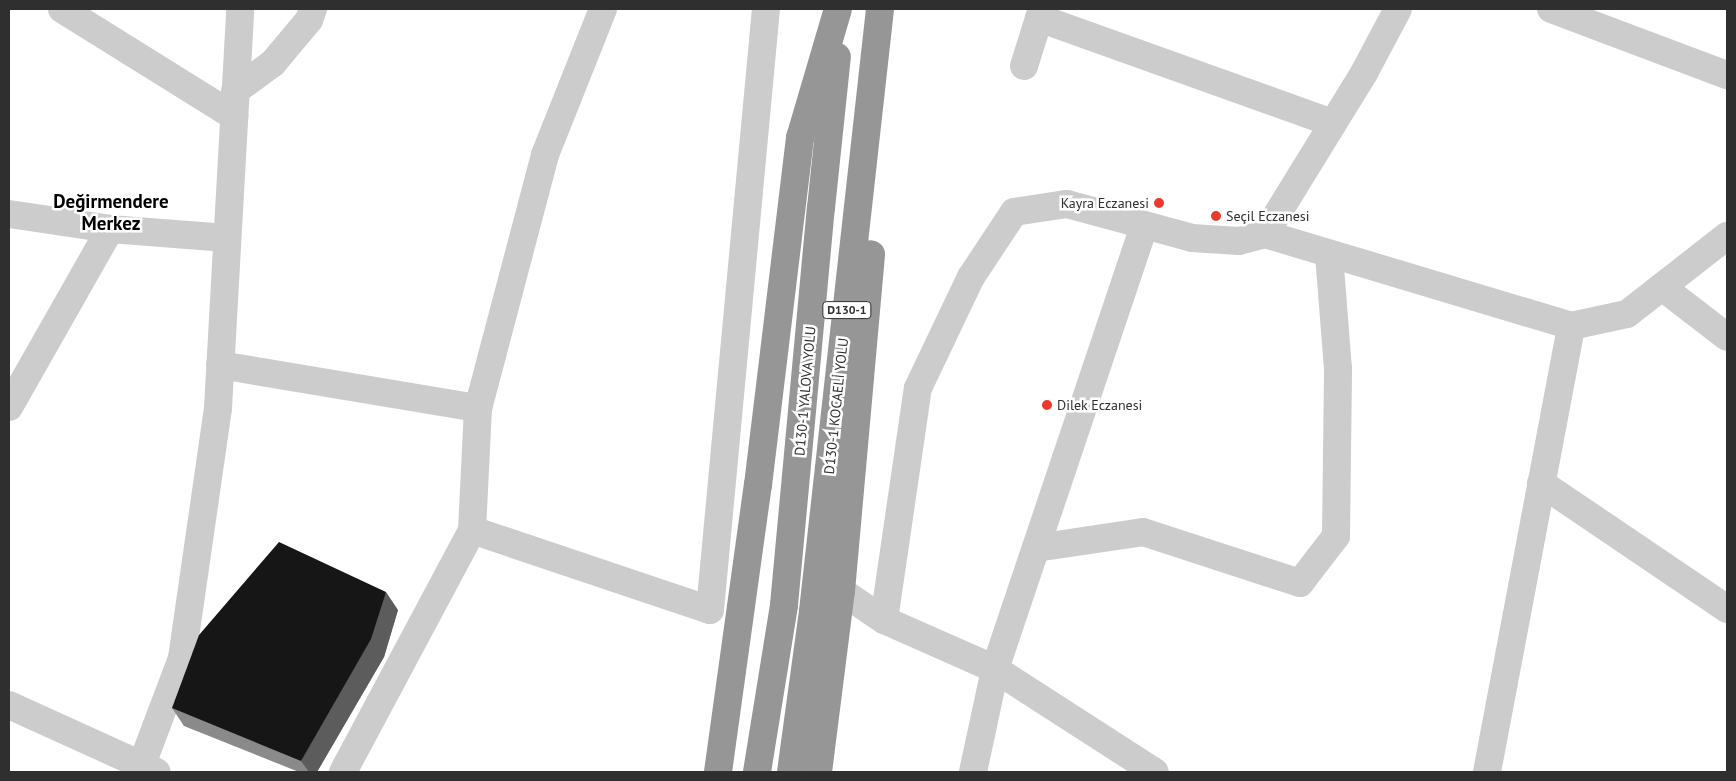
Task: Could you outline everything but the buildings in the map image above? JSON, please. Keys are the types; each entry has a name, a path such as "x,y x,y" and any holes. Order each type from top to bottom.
{"highway":[{"path":"718,772 758,485 800,138 838,9"},
{"name":"D130-1 YALOVA YOLU","path":"757,772 784,605 821,208 842,9"},
{"path":"818,772 841,591 880,146 881,9"},
{"name":"D130-1 KOCAELİ YOLU","path":"791,772 813,611 881,9"}],"street":[{"path":"62,9 235,104"},
{"path":"138,771 182,658 218,408 240,9"},
{"path":"235,104 309,20 313,9"},
{"path":"343,772 472,530 478,408 545,155 603,9"},
{"path":"472,530 710,610 766,9"},
{"path":"1265,234 1364,74 1398,9"},
{"path":"1551,9 1727,75"},
{"path":"1024,66 1041,13 1333,123"},
{"path":"884,620 918,388 971,277 1014,212 1067,204 1192,238 1239,241 1265,234 1571,326 1628,314 1727,236"},
{"path":"9,214 110,229 228,238"},
{"path":"973,772 995,669 1144,225"},
{"path":"9,407 110,229"},
{"path":"1036,548 1143,532 1300,583 1336,536 1338,369 1329,254"},
{"path":"1662,286 1727,337"},
{"path":"1487,772 1571,326"},
{"path":"220,365 478,408"},
{"path":"1542,483 1727,609"},
{"path":"841,591 884,620 995,669 1155,772"},
{"path":"9,705 138,771"},
{"path":"9,722 138,771"}],"place":[{"name":"Kayra Eczanesi","path":"1159,203"},
{"name":"Seçil Eczanesi","path":"1216,216"},
{"name":"Dilek Eczanesi","path":"1047,405"}],"district":[{"name":"Değirmendere Merkez","path":"111,213"}]}
